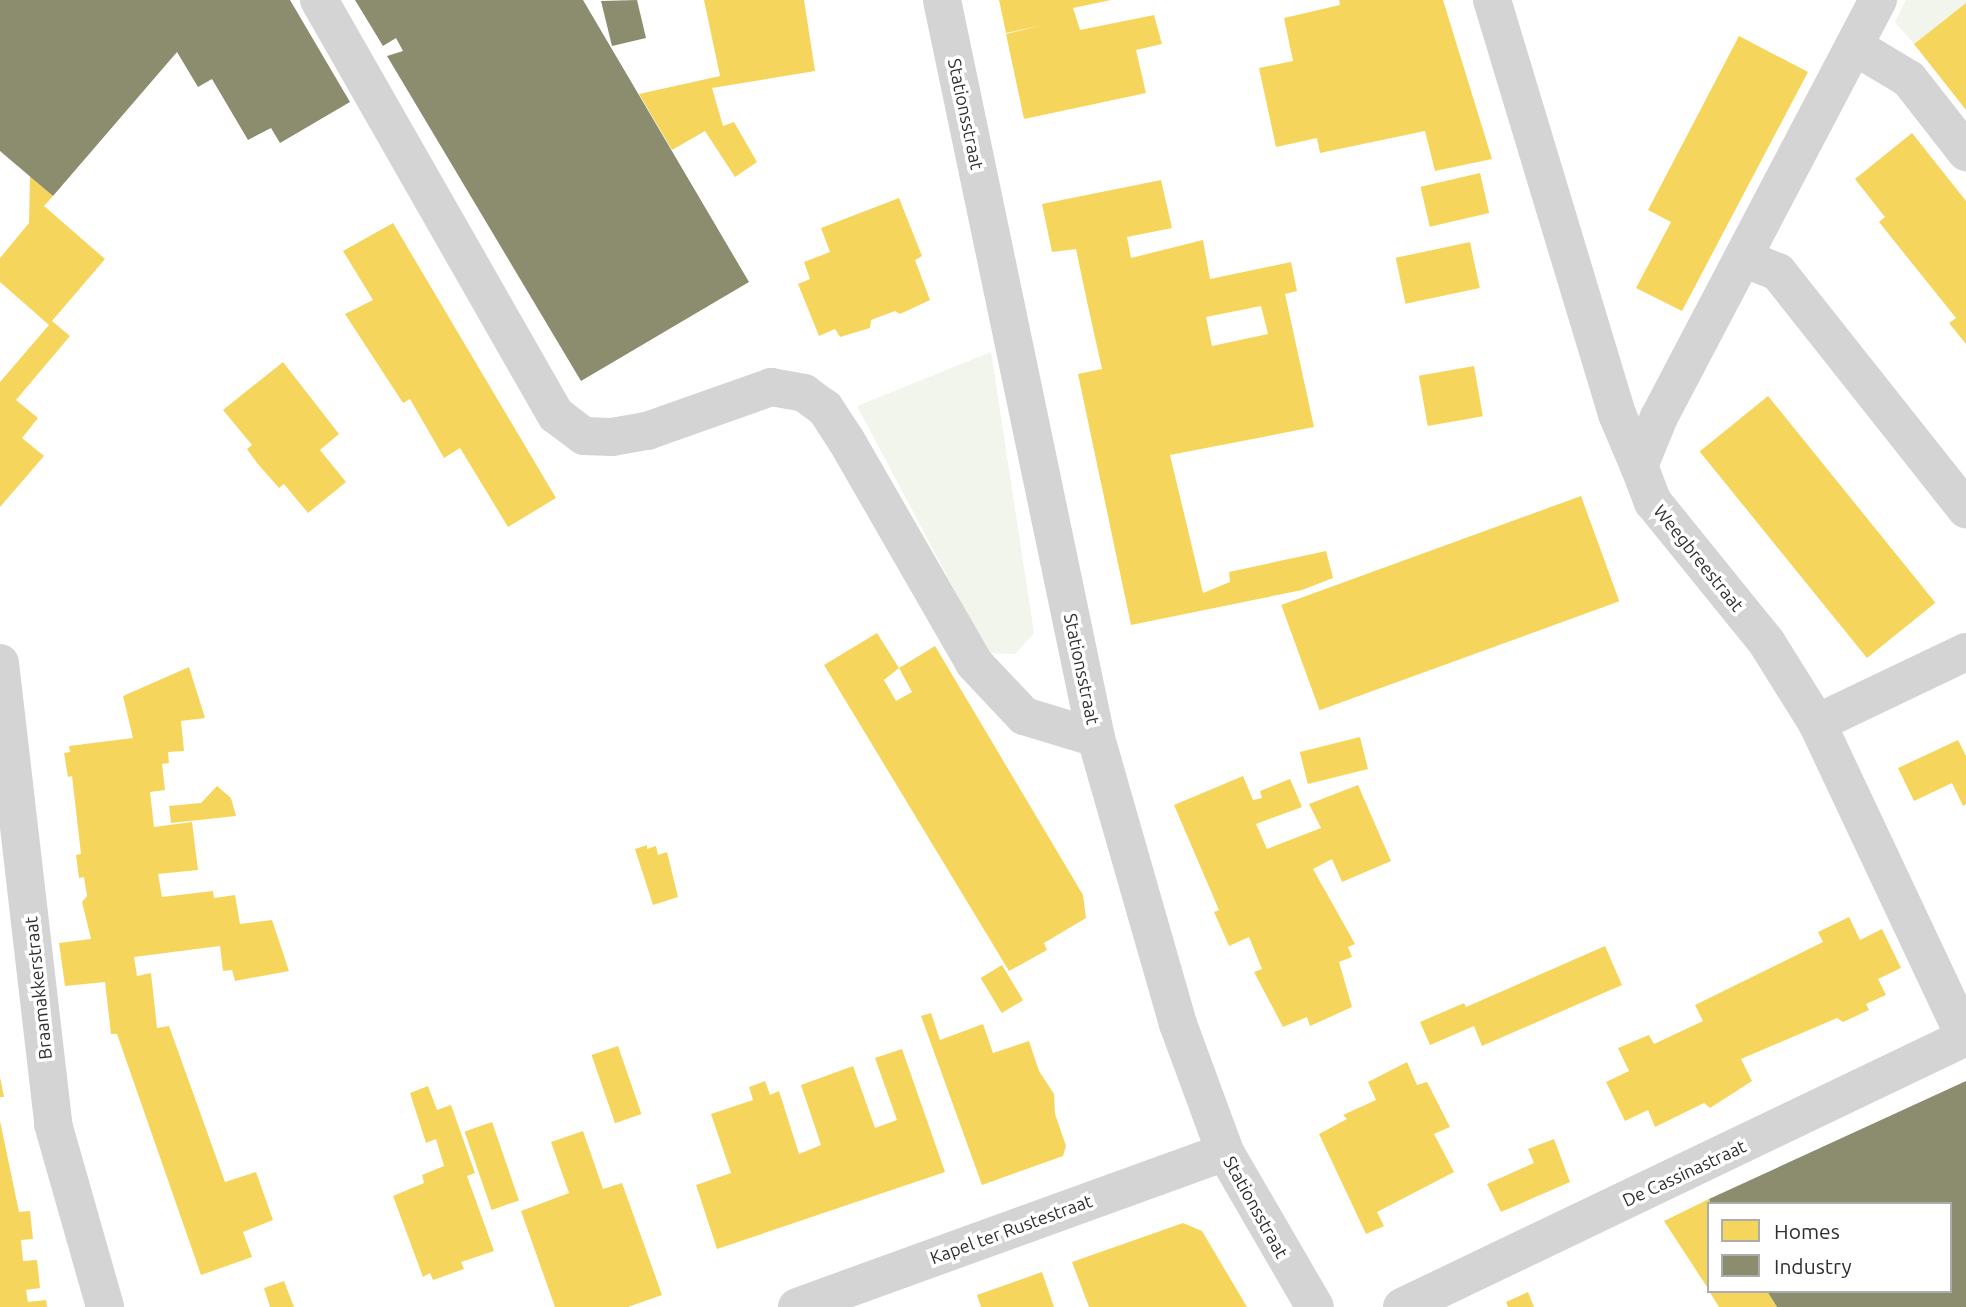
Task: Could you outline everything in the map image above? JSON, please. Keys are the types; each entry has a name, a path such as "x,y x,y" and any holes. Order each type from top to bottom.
{"street":[{"path":"319,0 556,415 584,436 612,437 647,431 771,387 804,393 825,408 846,440 974,663 1024,716 1096,738"},
{"name":"Stationsstraat","path":"942,0 1096,738 1178,1024 1225,1152 1315,1307"},
{"name":"Weegbreestraat","path":"1492,0 1617,414 1653,502 1768,643 1817,723 1965,1038"},
{"path":"1639,466 1659,417 1878,0"},
{"path":"1854,46 1909,79 1966,152"},
{"path":"1743,258 1778,272 1966,509"},
{"path":"1817,723 1966,652"},
{"name":"Braamakkerstraat","path":"0,663 53,1124 105,1307"},
{"name":"De Cassinastraat","path":"1402,1307 1965,1038"},
{"name":"Kapel ter Rustestraat","path":"797,1307 1225,1152"}],"shaded area":[{"path":"1906,0 1966,0 1966,3 1914,44 1895,22"},
{"path":"991,352 1034,633 1015,654 988,653 857,406"}],"building: Homes":[{"path":"704,0 804,0 815,71 712,88 723,126 734,122 757,162 735,177 705,131 672,150 639,94 720,76"},
{"path":"999,0 1111,0 1073,8 1080,30 1154,15 1162,44 1136,50 1146,93 1024,119 1006,34 1043,25 1006,33"},
{"path":"1339,0 1443,0 1492,159 1435,171 1425,131 1320,153 1317,138 1276,147 1259,68 1293,61 1284,18 1340,5"},
{"path":"1966,3 1966,110 1914,44"},
{"path":"1739,36 1808,72 1682,311 1636,288 1671,222 1648,210"},
{"path":"1912,133 1966,201 1966,344 1949,323 1956,318 1879,222 1885,217 1855,179"},
{"path":"1480,173 1489,213 1430,227 1421,187"},
{"path":"30,176 53,196 44,206 105,259 52,321 70,336 16,400 38,418 22,438 44,456 0,507 0,382 49,325 0,282 0,258 29,223"},
{"path":"1161,180 1172,228 1127,237 1131,258 1203,240 1210,279 1291,262 1297,291 1285,294 1314,427 1170,455 1203,593 1230,582 1229,572 1326,551 1333,578 1302,590 1131,625 1078,374 1102,369 1076,249 1052,252 1042,204","holes":["1261,306 1268,334 1212,346 1206,317"]},
{"path":"899,198 922,256 915,260 930,300 900,314 895,311 871,320 870,328 840,337 835,329 819,336 798,284 810,279 804,262 830,252 821,228"},
{"path":"393,223 556,498 508,527 460,448 444,458 410,399 403,403 345,314 373,300 343,251"},
{"path":"1470,242 1480,288 1405,304 1396,258"},
{"path":"283,362 339,434 320,450 346,482 308,513 284,484 279,488 257,463 247,449 252,445 223,410"},
{"path":"1474,366 1483,416 1428,426 1419,376"},
{"path":"1768,396 1935,603 1867,658 1700,451"},
{"path":"1581,496 1619,601 1320,710 1281,605"},
{"path":"877,633 899,668 935,646 1083,895 1086,918 1044,943 1047,950 1009,971 824,665","holes":["899,668 912,692 896,701 884,680"]},
{"path":"189,667 205,718 181,721 184,751 168,752 169,763 162,764 165,790 150,792 154,827 192,822 198,870 158,874 162,897 213,891 214,898 235,895 240,924 272,920 289,971 235,981 232,970 223,971 220,946 134,957 137,976 151,973 157,1028 169,1026 225,1182 256,1172 273,1220 243,1232 252,1257 201,1275 117,1034 111,1034 105,982 65,986 59,943 91,939 82,902 87,896 84,877 79,878 76,855 81,854 72,776 68,777 64,753 70,752 69,746 133,738 123,696"},
{"path":"1360,737 1368,769 1308,784 1300,752"},
{"path":"1958,740 1966,756 1966,804 1963,806 1952,783 1914,801 1898,768"},
{"path":"1243,776 1253,800 1262,798 1260,791 1290,779 1302,807 1256,824 1267,849 1321,828 1309,804 1358,785 1391,861 1342,882 1332,859 1313,869 1355,944 1348,947 1352,957 1339,962 1352,1007 1310,1026 1307,1017 1283,1027 1254,972 1262,969 1249,937 1229,946 1214,912 1219,910 1174,805"},
{"path":"217,786 231,798 236,816 171,823 169,806 201,803"},
{"path":"647,845 647,849 656,846 658,855 667,852 678,897 653,905 635,849"},
{"path":"1849,917 1860,940 1882,929 1901,968 1878,979 1886,995 1866,1004 1869,1010 1843,1022 1837,1018 1741,1059 1752,1081 1710,1108 1704,1103 1655,1127 1648,1110 1625,1121 1606,1082 1629,1071 1618,1048 1649,1035 1654,1044 1703,1021 1695,1005 1823,942 1818,932"},
{"path":"1605,946 1622,985 1482,1046 1474,1026 1430,1045 1420,1022 1464,1003 1466,1007"},
{"path":"1002,965 1023,1000 1002,1013 981,978"},
{"path":"931,1013 940,1040 983,1024 993,1053 1029,1041 1039,1071 1054,1094 1055,1114 1066,1146 1063,1156 982,1185 921,1016"},
{"path":"618,1046 641,1114 615,1123 592,1055"},
{"path":"902,1049 945,1172 717,1249 696,1185 731,1173 711,1114 753,1100 749,1087 765,1081 770,1095 779,1091 799,1154 821,1145 801,1085 853,1066 875,1128 897,1120 875,1058"},
{"path":"1407,1062 1417,1085 1427,1082 1450,1127 1434,1134 1454,1172 1377,1212 1384,1226 1366,1234 1319,1134 1347,1119 1343,1115 1376,1100 1368,1082"},
{"path":"0,1077 4,1097 0,1097"},
{"path":"428,1086 437,1110 451,1105 475,1173 467,1176 494,1251 461,1262 464,1269 433,1280 430,1273 423,1277 393,1196 424,1183 422,1175 444,1166 436,1139 426,1143 410,1093"},
{"path":"0,1121 19,1212 30,1211 33,1239 21,1240 23,1261 37,1260 40,1288 26,1290 28,1302 46,1300 47,1307 0,1307"},
{"path":"492,1122 519,1200 492,1210 465,1131"},
{"path":"583,1131 603,1189 622,1183 662,1295 628,1307 555,1307 521,1211 569,1193 551,1142"},
{"path":"1554,1139 1570,1182 1501,1212 1487,1184 1534,1163 1528,1149"},
{"path":"1709,1199 1707,1287 1664,1221"},
{"path":"1183,1223 1202,1231 1247,1307 1089,1307 1072,1262"},
{"path":"1042,1272 1054,1307 981,1307 977,1295"},
{"path":"284,1281 294,1307 270,1307 264,1288"},
{"path":"1528,1292 1534,1307 1508,1307 1506,1302"},
{"path":"1710,1293 1768,1293 1777,1307 1719,1307"}],"building: Industry":[{"path":"0,0 290,0 350,102 280,143 271,128 248,140 212,79 198,87 177,52 53,196 0,151"},
{"path":"355,0 583,0 749,282 581,381 387,56 403,51 396,38 383,46"},
{"path":"637,0 646,38 612,46 601,1"},
{"path":"1966,1081 1966,1307 1777,1307 1768,1293 1952,1293 1952,1202 1710,1202 1709,1199"}]}
